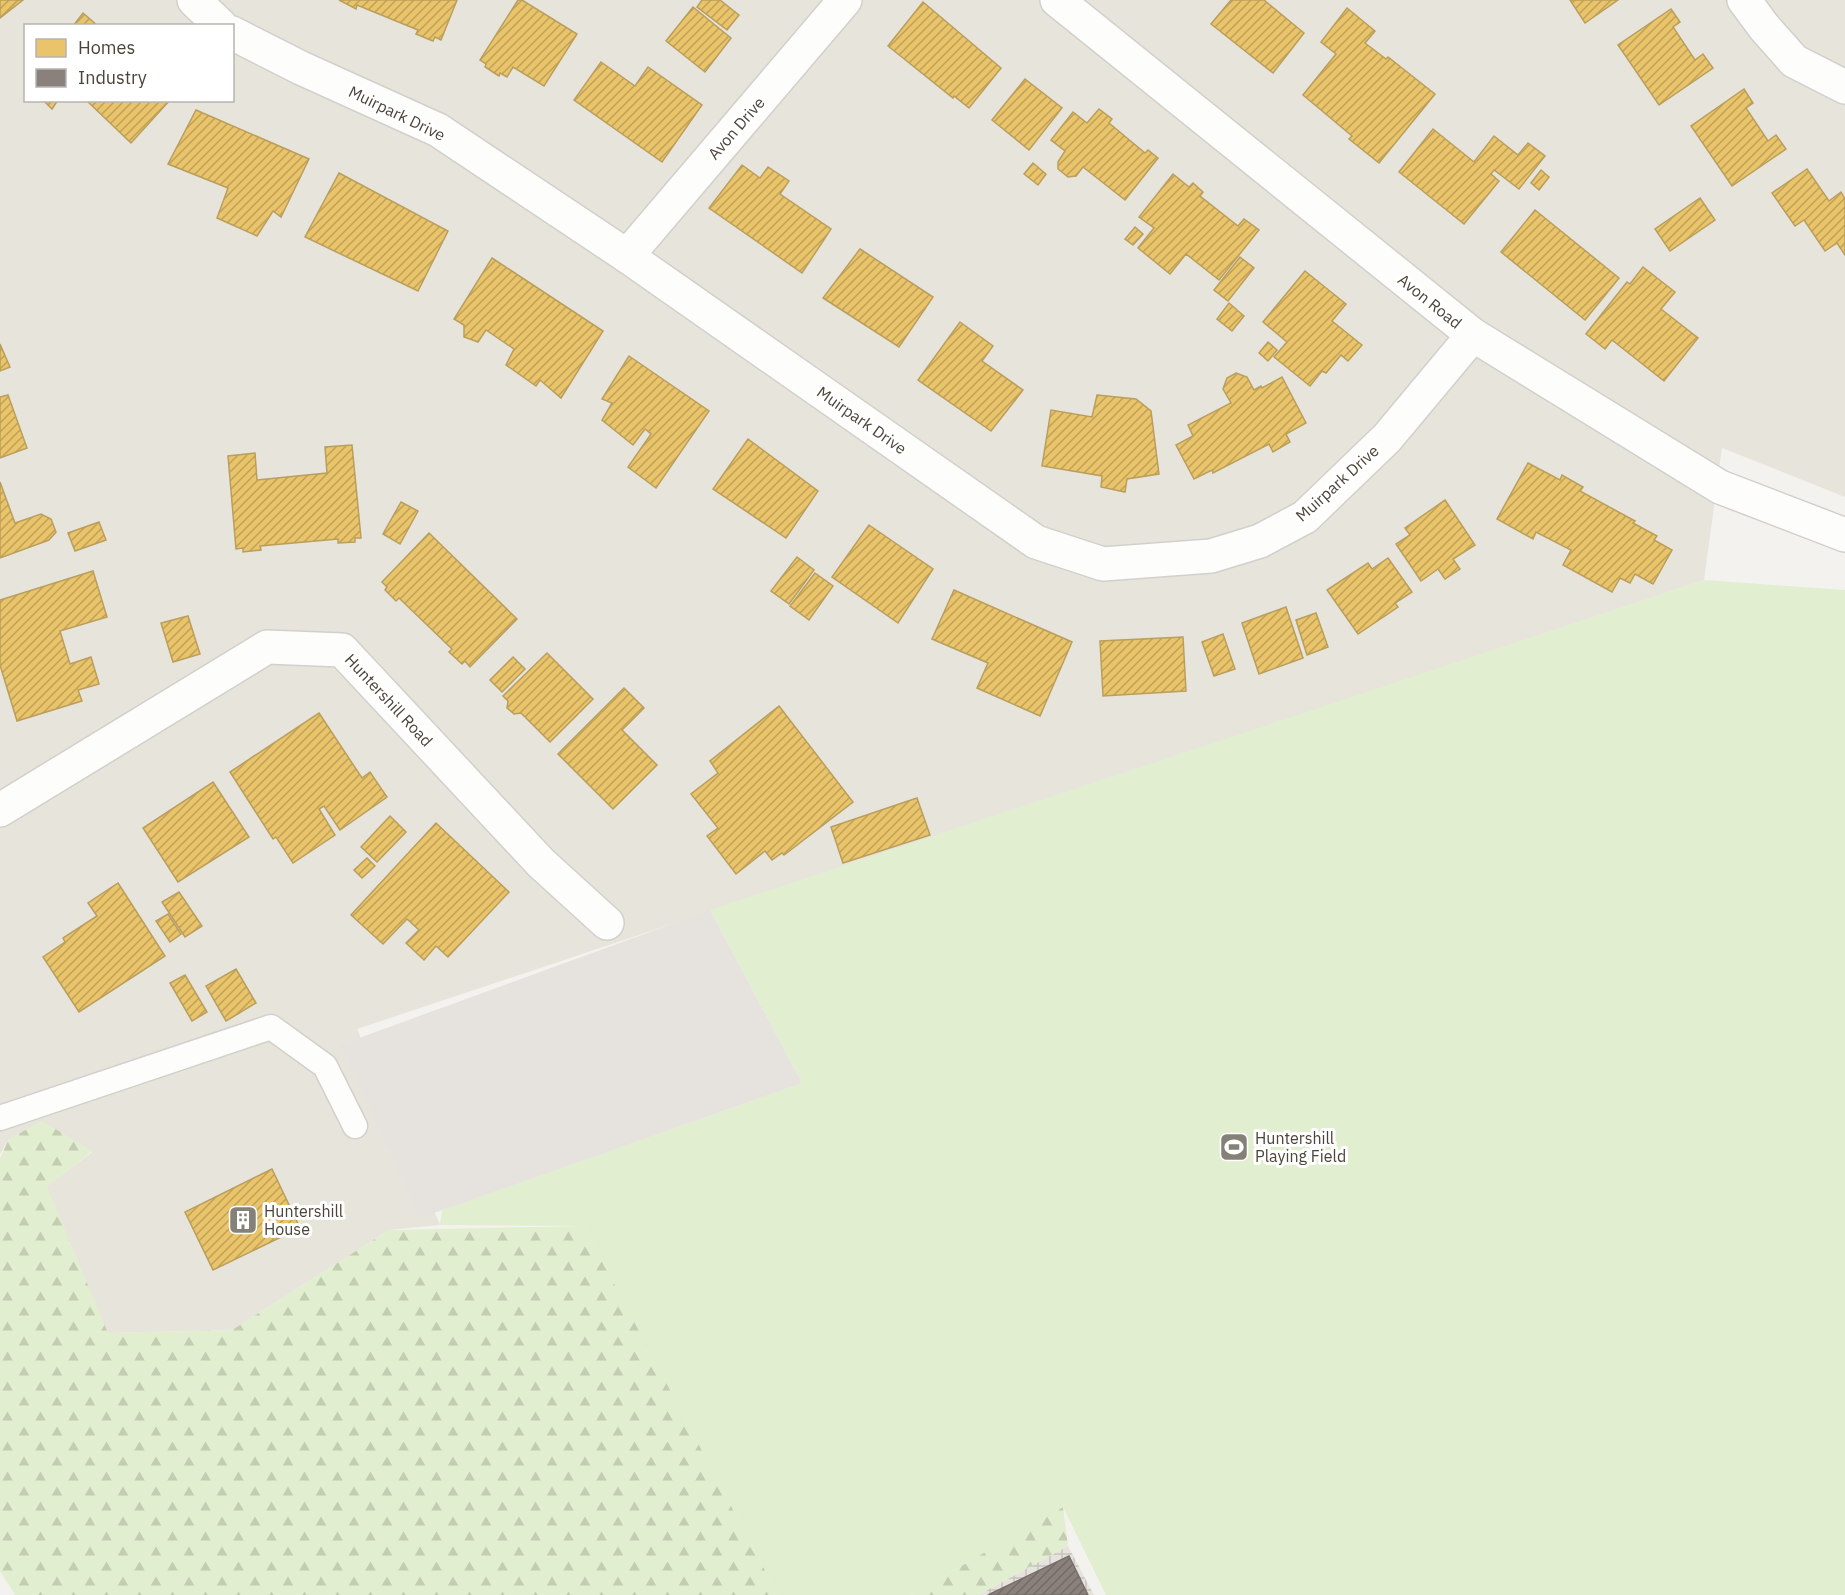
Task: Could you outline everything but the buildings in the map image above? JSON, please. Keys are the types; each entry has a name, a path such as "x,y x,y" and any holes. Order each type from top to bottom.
{"street":[{"path":"194,0 219,24"},
{"name":"Avon Drive","path":"627,256 845,0"},
{"name":"Avon Road","path":"1057,0 1473,335 1720,487 1845,536"},
{"path":"1744,0 1794,61 1845,87"},
{"name":"Muirpark Drive","path":"234,34 301,68 438,130 627,256 1036,542 1103,564 1211,556 1260,541 1305,517 1387,438 1473,335"},
{"name":"Huntershill Road","path":"0,810 267,647 342,650 541,862 607,923"}],"lane":[{"path":"0,1118 272,1027 325,1066 355,1126"}],"shaded area":[{"path":"0,0 1845,0 1845,497 1722,448 1704,580 357,1029 440,1225 389,1230 232,1330 107,1333 46,1187 92,1152 9,1139 0,1154"},
{"path":"710,910 802,1083 420,1218 340,1045"},
{"path":"1068,1546 1094,1595 978,1595"}],"green space":[{"name":"Huntershill Playing Field","path":"1704,580 1845,590 1845,1595 1106,1595 1063,1507 911,1595 778,1595 584,1226 440,1225 442,1210 802,1083 710,910"},
{"path":"42,1121 92,1151 47,1187 108,1333 232,1330 389,1230 584,1226 778,1595 15,1595 0,1571 0,1158 9,1139"},
{"path":"1063,1507 1068,1546 978,1595 911,1595"}],"place":[{"name":"Huntershill Playing Field","path":"1234,1147"},
{"name":"Huntershill House","path":"243,1220"}]}
